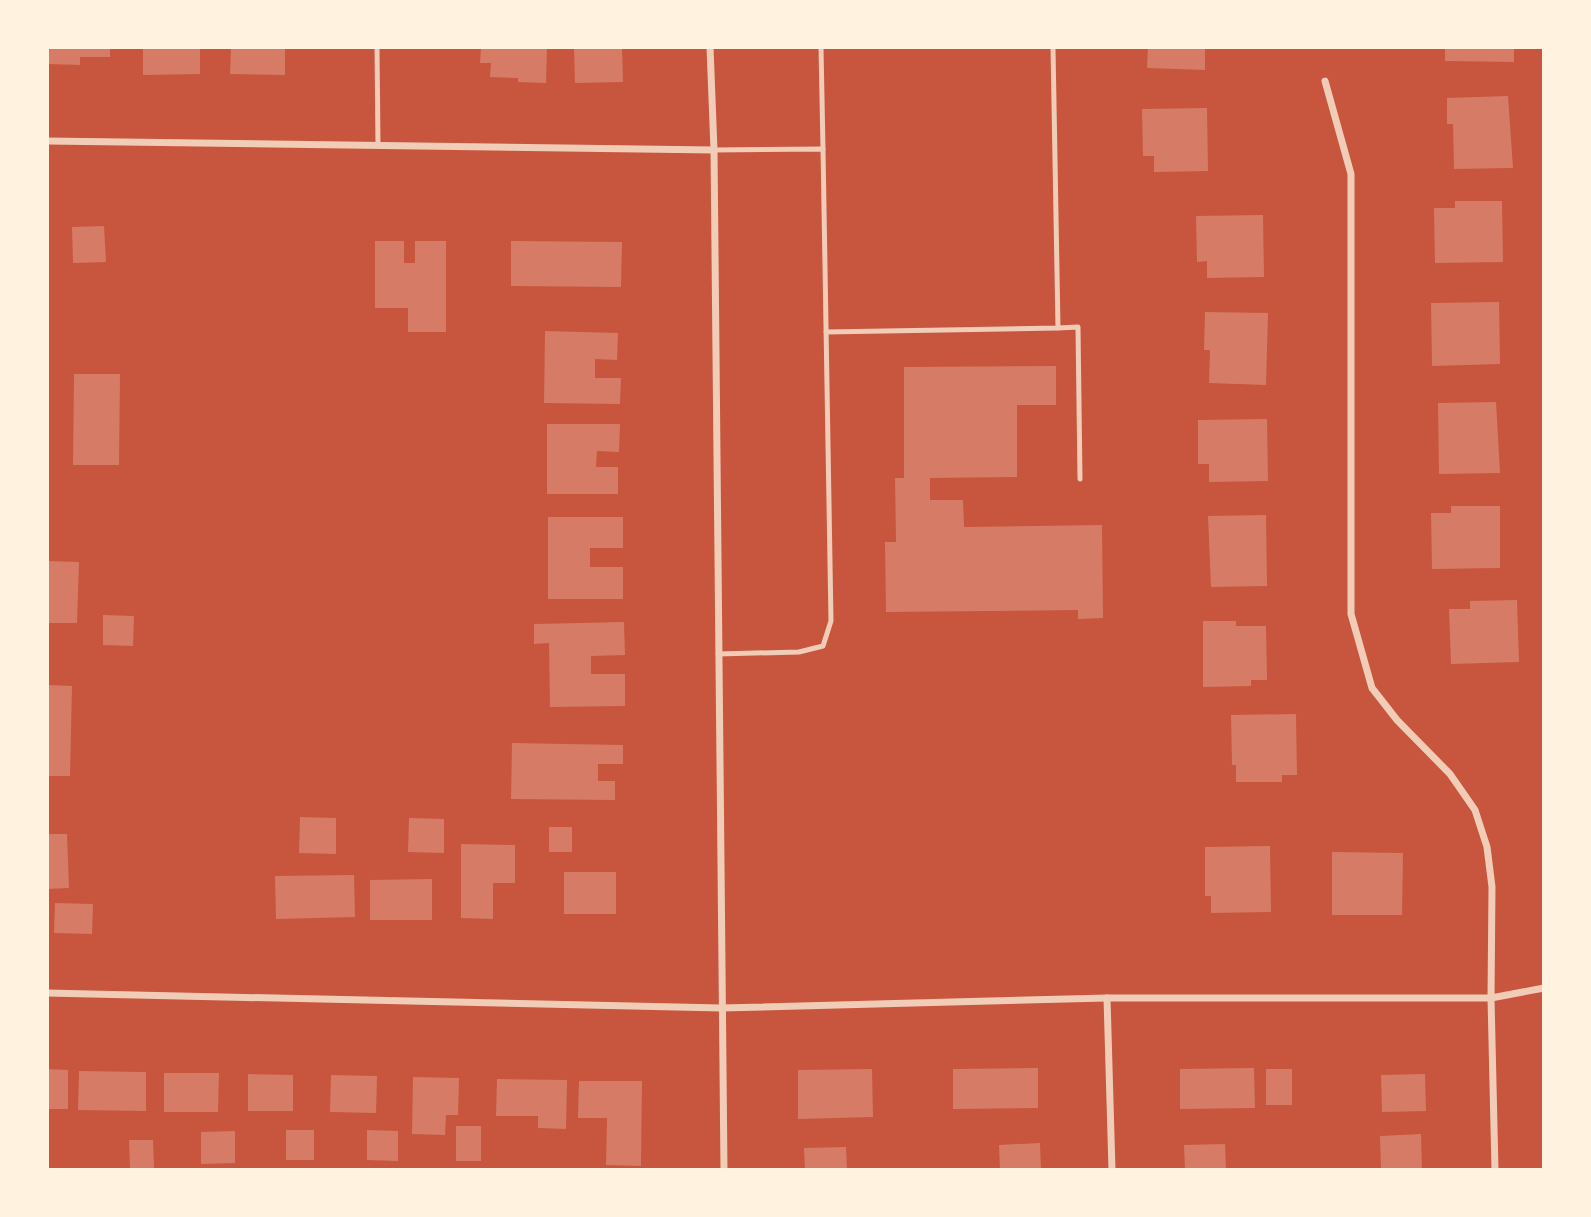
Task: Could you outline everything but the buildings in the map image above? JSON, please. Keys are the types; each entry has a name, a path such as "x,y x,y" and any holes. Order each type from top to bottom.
{"street":[{"path":"710,47 714,150 724,1170"},
{"path":"1325,81 1351,173 1351,614 1372,688 1397,720 1450,774 1475,810 1487,847 1492,887 1491,999 1495,1170"},
{"path":"47,141 714,150"},
{"path":"47,993 721,1008 1107,999 1491,999 1544,988"},
{"path":"1107,999 1112,1170"}],"lane":[{"path":"377,47 378,146"},
{"path":"718,654 799,652 823,646 831,621 821,47"},
{"path":"1053,47 1058,328"},
{"path":"714,150 823,149"},
{"path":"826,332 1078,327 1080,479"}]}
